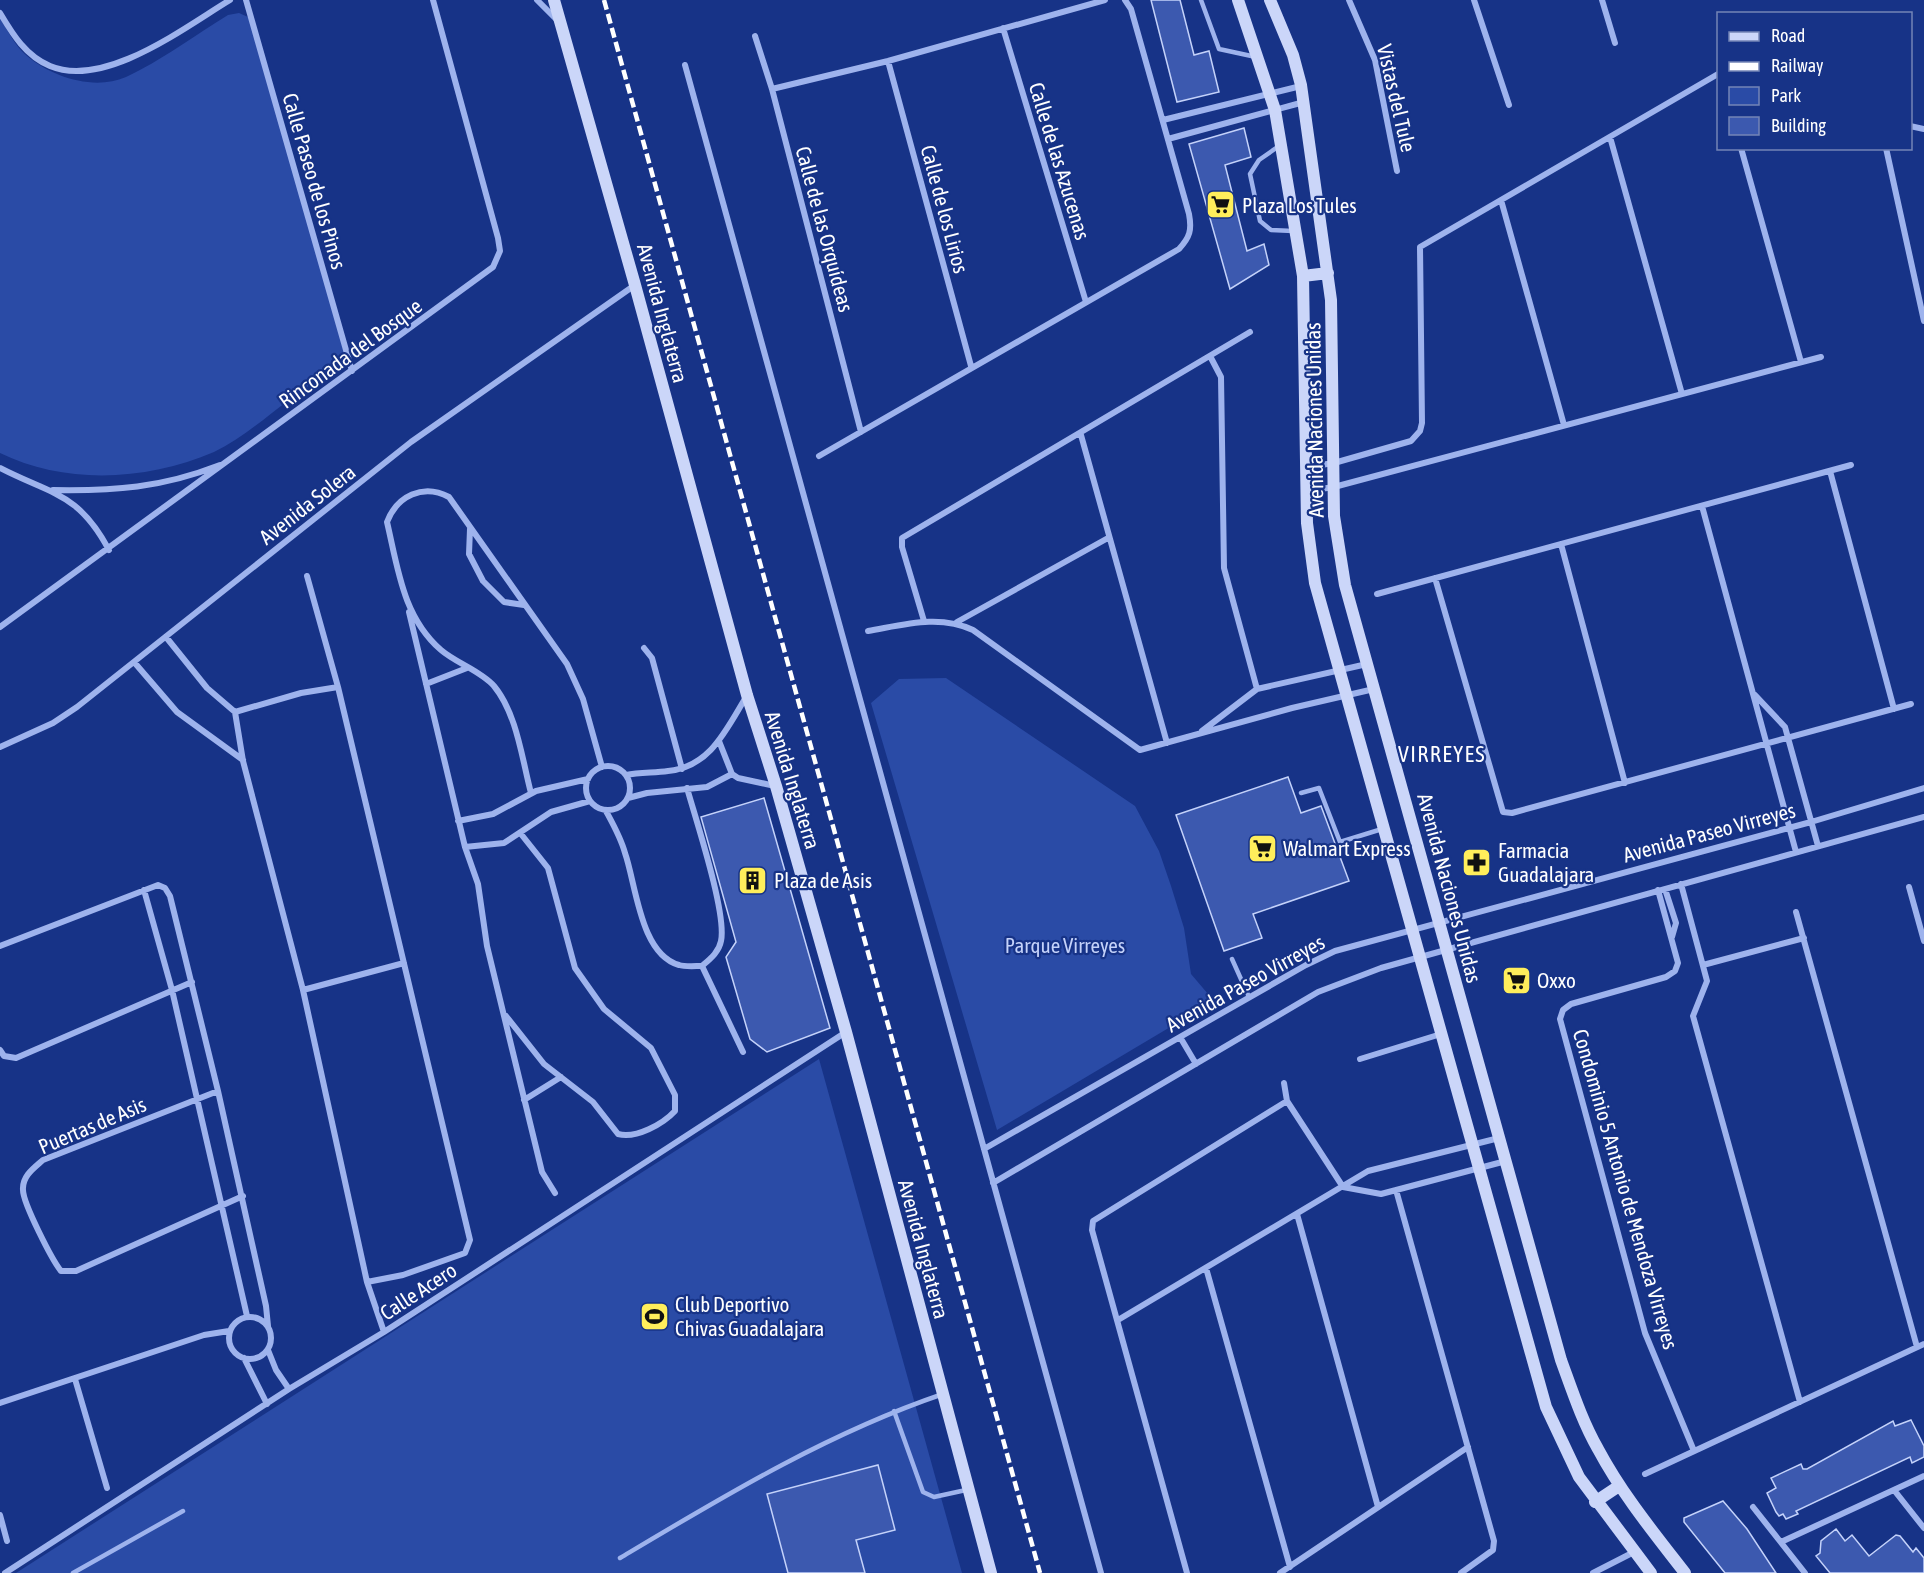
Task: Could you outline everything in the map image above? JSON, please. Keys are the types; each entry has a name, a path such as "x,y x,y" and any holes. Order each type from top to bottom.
{"street":[{"path":"0,14 13,35 35,57 63,70 82,69 121,64 230,0"},
{"name":"Calle Paseo de los Pinos","path":"246,0 352,371"},
{"name":"Rinconada del Bosque","path":"0,627 109,550 485,274 499,259 498,238 433,0"},
{"path":"537,0 560,24"},
{"name":"Avenida Inglaterra","path":"554,0 747,695 776,786 846,1032 991,1573"},
{"path":"772,89 888,61 1104,0"},
{"path":"819,456 971,366 1179,249 1188,240 1191,229 1168,140 1131,9 1125,0"},
{"name":"Avenida Naciones Unidas","path":"1238,0 1275,110 1302,276 1306,523 1315,583 1546,1407 1579,1477 1651,1573"},
{"name":"Avenida Naciones Unidas","path":"1270,0 1293,55 1305,102 1328,273 1336,543 1374,689 1561,1360 1580,1411 1619,1486 1685,1573"},
{"name":"Vistas del Tule","path":"1349,0 1375,60 1397,171"},
{"path":"1474,0 1509,105"},
{"path":"1602,0 1615,43"},
{"name":"Calle de las Azucenas","path":"1003,28 1086,303"},
{"name":"Calle de las Orquídeas","path":"755,36 772,89 861,432"},
{"name":"Calle de los Lirios","path":"888,61 971,366"},
{"path":"685,65 1101,1573"},
{"path":"1306,467 1334,463 1412,441 1420,431 1422,423 1420,247 1717,75"},
{"path":"1162,120 1301,85"},
{"path":"1168,140 1305,102"},
{"path":"1610,137 1682,394"},
{"path":"1742,150 1801,362"},
{"path":"1886,150 1924,321"},
{"path":"1501,200 1564,426"},
{"path":"1302,276 1328,273"},
{"name":"Avenida Solera","path":"0,747 53,723 166,637 411,442 635,285"},
{"path":"924,621 902,547 902,538 1081,435 1250,332"},
{"path":"1210,356 1221,377 1224,568 1257,690"},
{"path":"1306,491 1334,487 1821,357"},
{"path":"1081,435 1167,743"},
{"path":"52,490 112,491 176,479 229,461"},
{"path":"1377,594 1851,465"},
{"path":"0,468 52,490 79,508 100,533 109,550"},
{"path":"1830,471 1894,709"},
{"path":"555,1193 542,1172 487,946 478,884 458,821 387,522 392,509 410,495 422,490 439,491 449,496 524,605 555,643 584,699 602,767"},
{"path":"1702,506 1796,852"},
{"path":"470,529 469,554 483,581 504,602 524,605"},
{"path":"957,622 1108,538"},
{"path":"1561,544 1625,783"},
{"path":"307,576 338,687 470,1240 465,1253 403,1275 367,1282"},
{"path":"1436,578 1503,812 1512,813 1766,746 1911,704"},
{"path":"408,609 441,650 493,685 509,712 531,793"},
{"path":"868,631 924,621 957,622 973,630 1140,750 1374,689"},
{"path":"166,637 207,688 235,712 243,761 303,990 367,1282 384,1332"},
{"path":"644,648 652,658 682,769"},
{"path":"134,662 177,712 243,761"},
{"path":"1198,734 1257,690 1368,664"},
{"path":"426,684 467,668"},
{"path":"235,712 301,693 338,687"},
{"path":"626,775 682,769 701,761 719,741 747,695"},
{"path":"1755,695 1785,727 1818,846"},
{"path":"719,741 732,774 738,778 776,786"},
{"path":"602,767 619,769 626,775 629,782 628,798 623,805 606,810 590,801 586,790 588,779 594,771 602,767"},
{"path":"628,798 707,787 732,774"},
{"path":"458,821 493,814 531,793 588,779"},
{"path":"606,810 626,853 637,907 649,937 665,957 678,965 702,966 716,954 722,941 720,912 687,788"},
{"name":"Avenida Paseo Virreyes","path":"984,1149 1249,997 1335,951 1439,921 1790,828 1924,788"},
{"path":"465,847 499,845 521,834 551,812 590,801"},
{"name":"Avenida Paseo Virreyes","path":"993,1183 1318,992 1381,968 1419,957 1924,817"},
{"path":"504,1014 544,1064 593,1102 618,1134 633,1136 669,1117 675,1111 675,1095 651,1048 604,1009 575,968 548,868 521,834"},
{"path":"1681,884 1707,981 1693,1016 1800,1402"},
{"path":"0,946 158,885 165,888 170,896 192,982 243,1196 266,1306 271,1338 268,1350 276,1370 289,1389"},
{"path":"1909,886 1924,941"},
{"path":"144,890 172,990 219,1207 247,1316"},
{"name":"Condominio 5 Antonio de Mendoza Virreyes","path":"1662,890 1676,923 1672,940 1678,963 1675,971 1666,977 1571,1004 1563,1010 1560,1019 1646,1333 1694,1451"},
{"path":"1916,910 1924,909"},
{"path":"1796,912 1917,1347"},
{"path":"1703,965 1804,938"},
{"path":"303,990 404,963"},
{"path":"702,966 743,1052"},
{"path":"0,1050 4,1056 16,1058 192,982"},
{"name":"Calle Acero","path":"5,1573 289,1389 384,1332 846,1032"},
{"path":"1360,1059 1441,1034"},
{"path":"1180,1037 1196,1064"},
{"path":"524,1100 561,1077"},
{"path":"1284,1083 1287,1101 1343,1187 1380,1194 1506,1161"},
{"name":"Puertas de Asis","path":"218,1091 43,1160 28,1173 22,1190 50,1257 61,1271 76,1271 243,1196"},
{"path":"1187,1573 1092,1230 1093,1221 1287,1101"},
{"path":"1118,1320 1368,1171 1499,1138"},
{"path":"1396,1190 1494,1541 1493,1550 1461,1573"},
{"path":"1297,1214 1378,1507"},
{"path":"1206,1268 1290,1567"},
{"path":"267,1404 244,1359 231,1348 229,1331 236,1321 247,1316 259,1318 268,1326"},
{"path":"0,1403 204,1335 229,1331"},
{"path":"1645,1474 1924,1344"},
{"path":"244,1359 258,1358 268,1350"},
{"path":"75,1379 107,1488"},
{"path":"1280,1573 1468,1447"},
{"path":"1780,1542 1924,1476"},
{"path":"1596,1502 1619,1486"},
{"path":"1894,1490 1924,1528"},
{"path":"1753,1507 1805,1573"},
{"path":"0,1515 7,1540"},
{"path":"1593,1573 1634,1552"}],"lane":[{"path":"1201,0 1219,49 1259,58"},
{"path":"1282,145 1259,160 1250,174 1260,221 1271,230 1296,231"},
{"path":"1301,793 1319,788 1340,842 1383,828"},
{"path":"1232,959 1249,997"},
{"path":"620,1558 756,1477 894,1411 943,1394"},
{"path":"894,1411 923,1492 934,1497 969,1490"},
{"path":"73,1573 183,1511"}],"green space":[{"path":"239,13 248,17 253,24 344,352 340,361 322,377 234,441 188,462 134,473 79,474 51,470 0,453 0,18 19,48 37,64 74,80 101,83 114,81 139,71 228,15"},
{"name":"Parque Virreyes","path":"946,678 1135,806 1159,851 1171,886 1184,928 1191,974 1214,1001 997,1130 871,703 899,679"},
{"name":"Club Deportivo Chivas Guadalajara","path":"819,1059 962,1573 16,1573"}],"building":[{"path":"1151,0 1180,0 1194,55 1209,51 1219,92 1177,102"},
{"name":"Plaza Los Tules","path":"1244,128 1251,157 1225,165 1247,251 1264,244 1269,265 1230,289 1189,144"},
{"name":"Walmart Express","path":"1288,777 1301,813 1321,806 1349,881 1253,914 1262,938 1224,951 1176,815"},
{"name":"Plaza de Asis","path":"764,798 830,1028 767,1052 750,1039 726,957 736,942 701,817"},
{"path":"1911,1420 1924,1446 1924,1457 1912,1463 1910,1457 1796,1511 1798,1514 1786,1519 1783,1514 1779,1516 1776,1512 1767,1493 1776,1488 1771,1478 1801,1464 1803,1469 1807,1469 1893,1421 1895,1426"},
{"path":"878,1465 895,1530 856,1540 865,1573 788,1573 767,1494"},
{"path":"1723,1501 1747,1529 1776,1573 1725,1573 1684,1522 1684,1518"},
{"path":"1836,1529 1845,1541 1852,1535 1869,1556 1896,1535 1900,1536 1913,1552 1916,1548 1924,1558 1924,1573 1830,1573 1816,1556 1820,1553 1821,1541"}],"railway":[{"path":"604,0 1040,1573"}],"place":[{"name":"Plaza Los Tules","path":"1221,205"},
{"name":"Walmart Express","path":"1262,848"},
{"name":"Farmacia Guadalajara","path":"1477,862"},
{"name":"Plaza de Asis","path":"753,880"},
{"name":"Oxxo","path":"1516,980"},
{"name":"Club Deportivo Chivas Guadalajara","path":"654,1316"}],"district":[{"name":"VIRREYES","path":"1442,754"}]}
